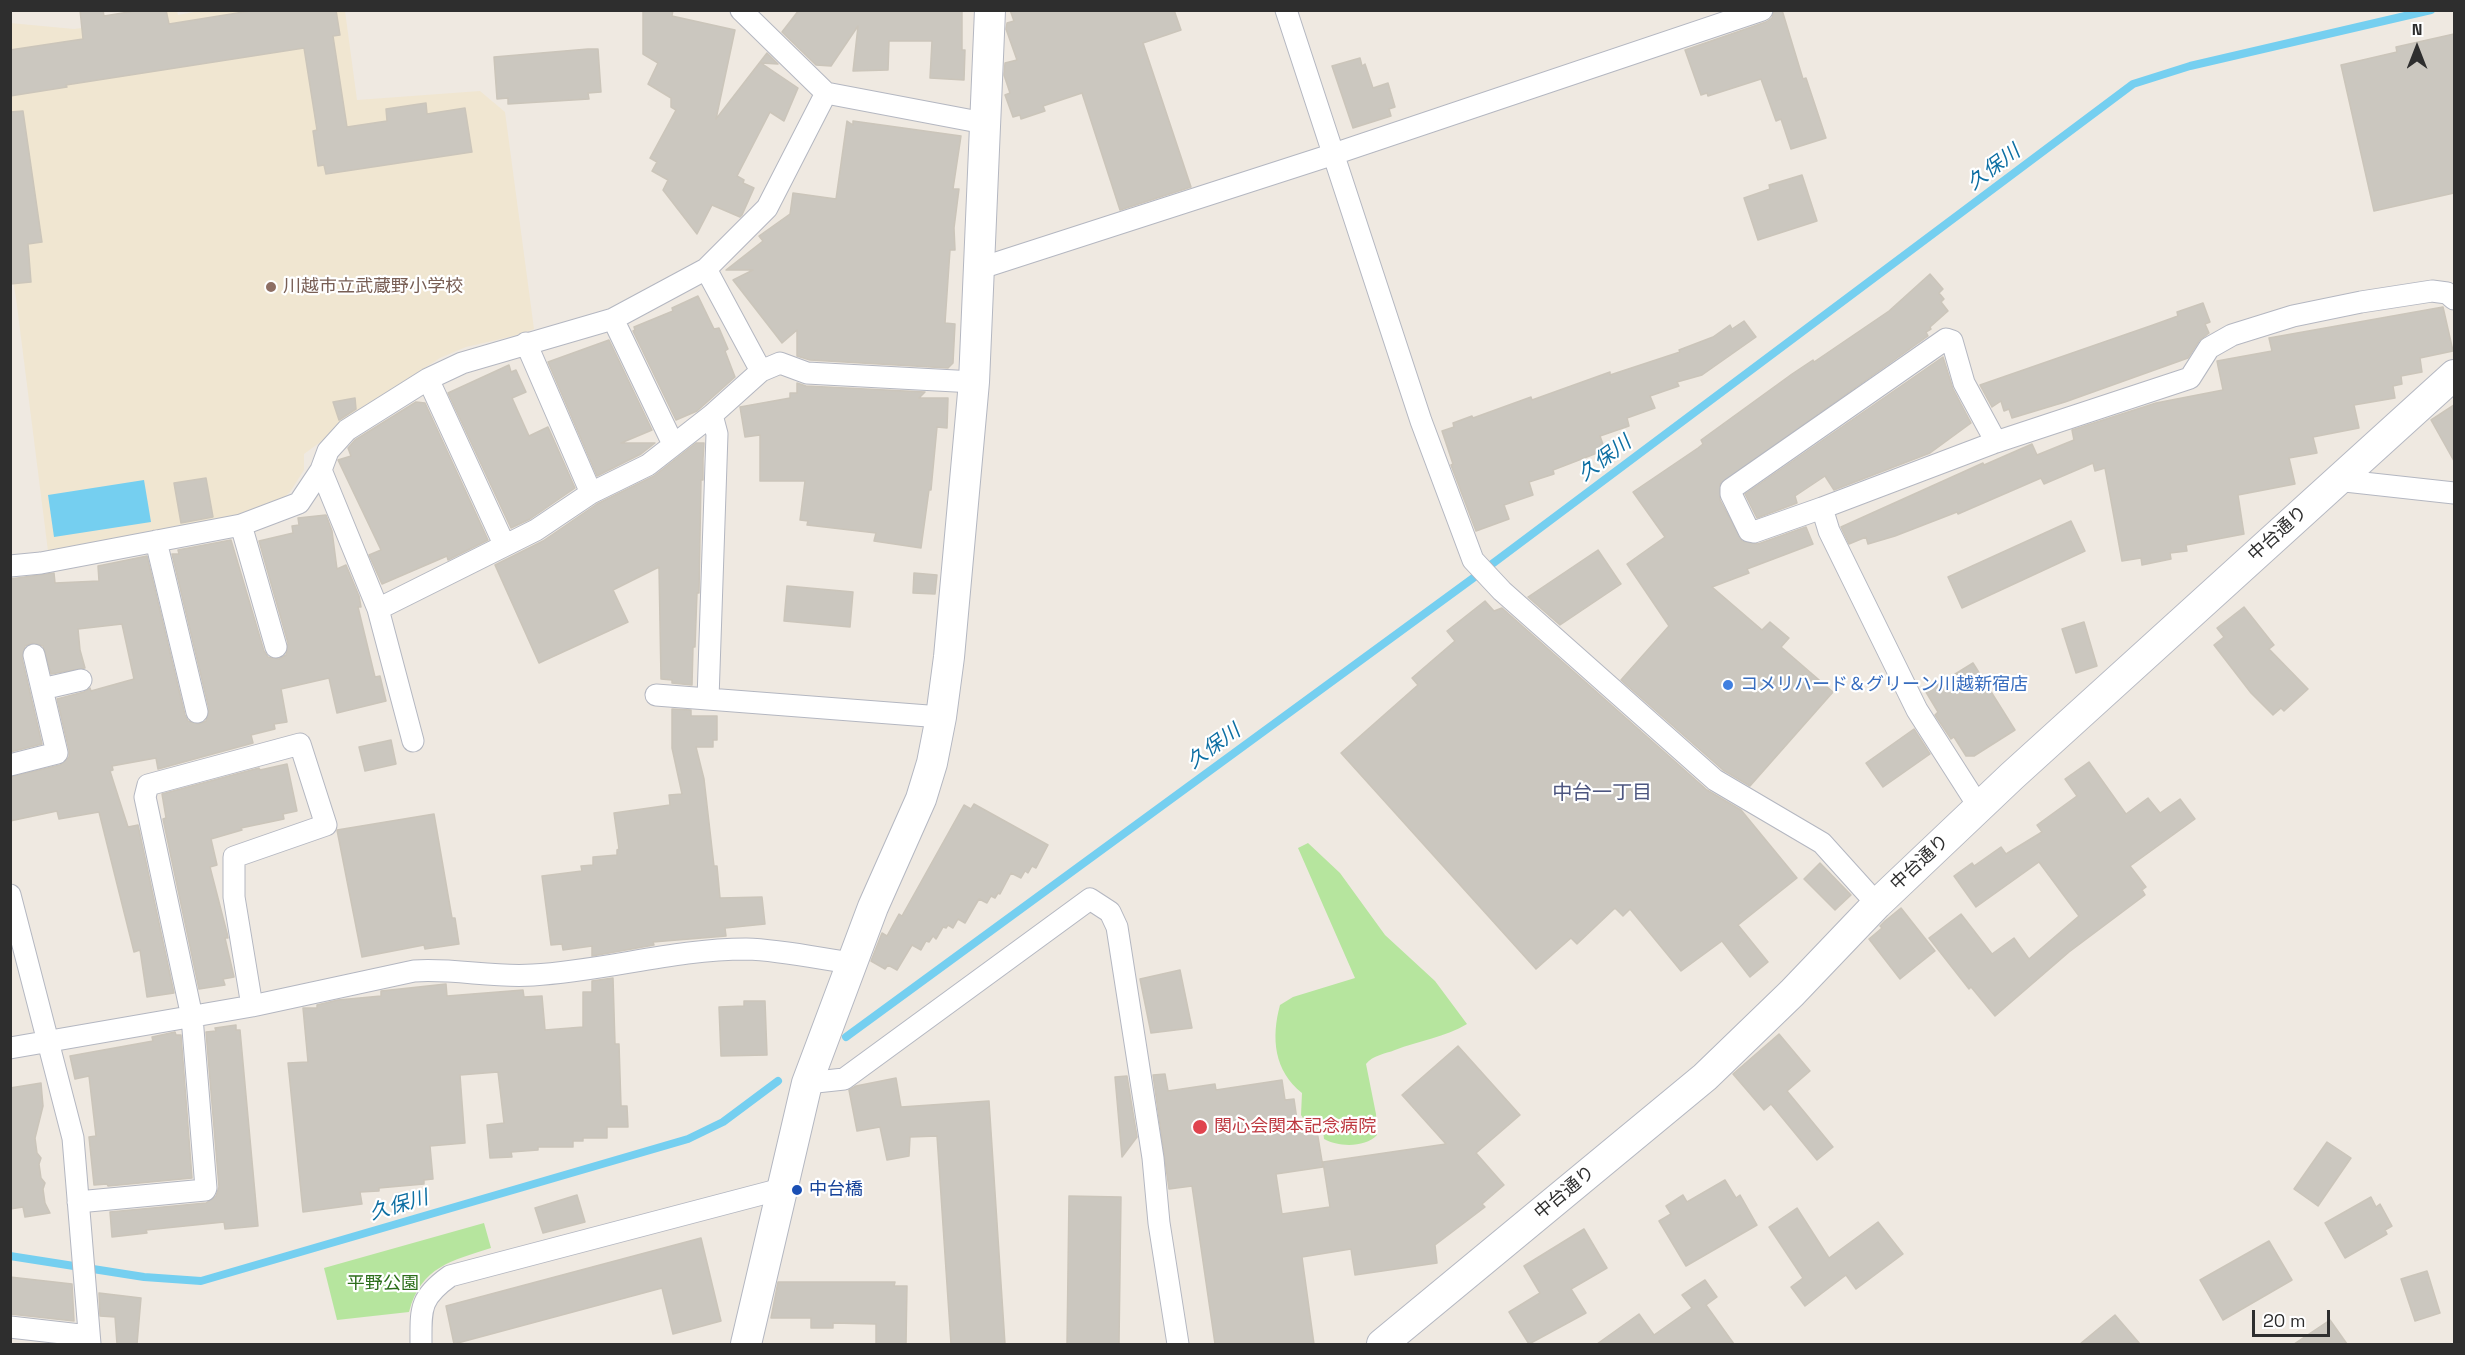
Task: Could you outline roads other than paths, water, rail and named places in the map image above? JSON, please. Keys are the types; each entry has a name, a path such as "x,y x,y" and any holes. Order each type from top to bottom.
{"street":[{"path":"741,10 826,93 984,123"},
{"path":"746,1344 807,1083 873,908 921,799 932,763 941,717 950,657 974,382 990,10"},
{"path":"1286,10 1421,421 1473,560 1490,579 1715,780 1822,843 1876,904"},
{"path":"978,269 1334,154 1762,10"},
{"path":"10,566 241,525 299,503 321,470 328,451 347,430 428,379 462,363 613,320 706,268 767,208 826,93"},
{"path":"706,268 761,371"},
{"path":"1996,442 1964,383 1952,341 1946,339 1731,489 1731,494 1749,531 1754,532 1996,442 2190,378 2208,348 2232,335 2293,316 2361,302 2432,291 2447,293 2454,299"},
{"path":"613,320 673,444"},
{"path":"526,343 591,494"},
{"path":"378,609 536,530 591,494 648,465 712,415 761,371 780,363 807,373 974,382"},
{"name":"中台通り","path":"1382,1344 1706,1077 1792,993 1876,904 1979,807 2454,375"},
{"path":"428,379 504,544"},
{"path":"708,699 717,434 712,415"},
{"path":"321,470 378,609 413,741"},
{"path":"2336,480 2454,493"},
{"path":"1822,508 1829,531 1917,710 1979,807"},
{"path":"241,525 276,647"},
{"path":"156,541 197,712"},
{"path":"10,765 57,753 34,655"},
{"path":"42,689 81,680"},
{"path":"656,695 941,717"},
{"path":"78,1202 205,1190 192,1017 145,797 148,785 300,744 326,825 234,856 234,897 252,1006"},
{"path":"10,895 73,1138 90,1340 10,1327"},
{"path":"807,1083 844,1079 1090,899 1110,912 1117,927 1134,1027 1153,1158 1159,1224 1178,1344"},
{"path":"10,1048 252,1006 414,971 434,970 510,977 567,973 680,953 748,949 851,963"},
{"path":"421,1344 422,1312 431,1290 450,1276 781,1189"}],"water":[{"path":"144,480 151,522 54,537 48,495"}],"waterway":[{"name":"久保川","path":"846,1037 1476,576 2133,84 2190,66 2431,10"},
{"name":"久保川","path":"10,1256 144,1277 201,1281 688,1139 723,1122 778,1081"}],"place":[{"name":"川越市立武蔵野小学校","path":"271,287"},
{"name":"コメリハード＆グリーン川越新宿店","path":"1728,685"},
{"name":"関心会関本記念病院","path":"1200,1127"},
{"name":"中台橋","path":"797,1190"}],"district":[{"name":"中台一丁目","path":"1602,794"}],"park label":[{"name":"平野公園","path":"383,1284"}]}
